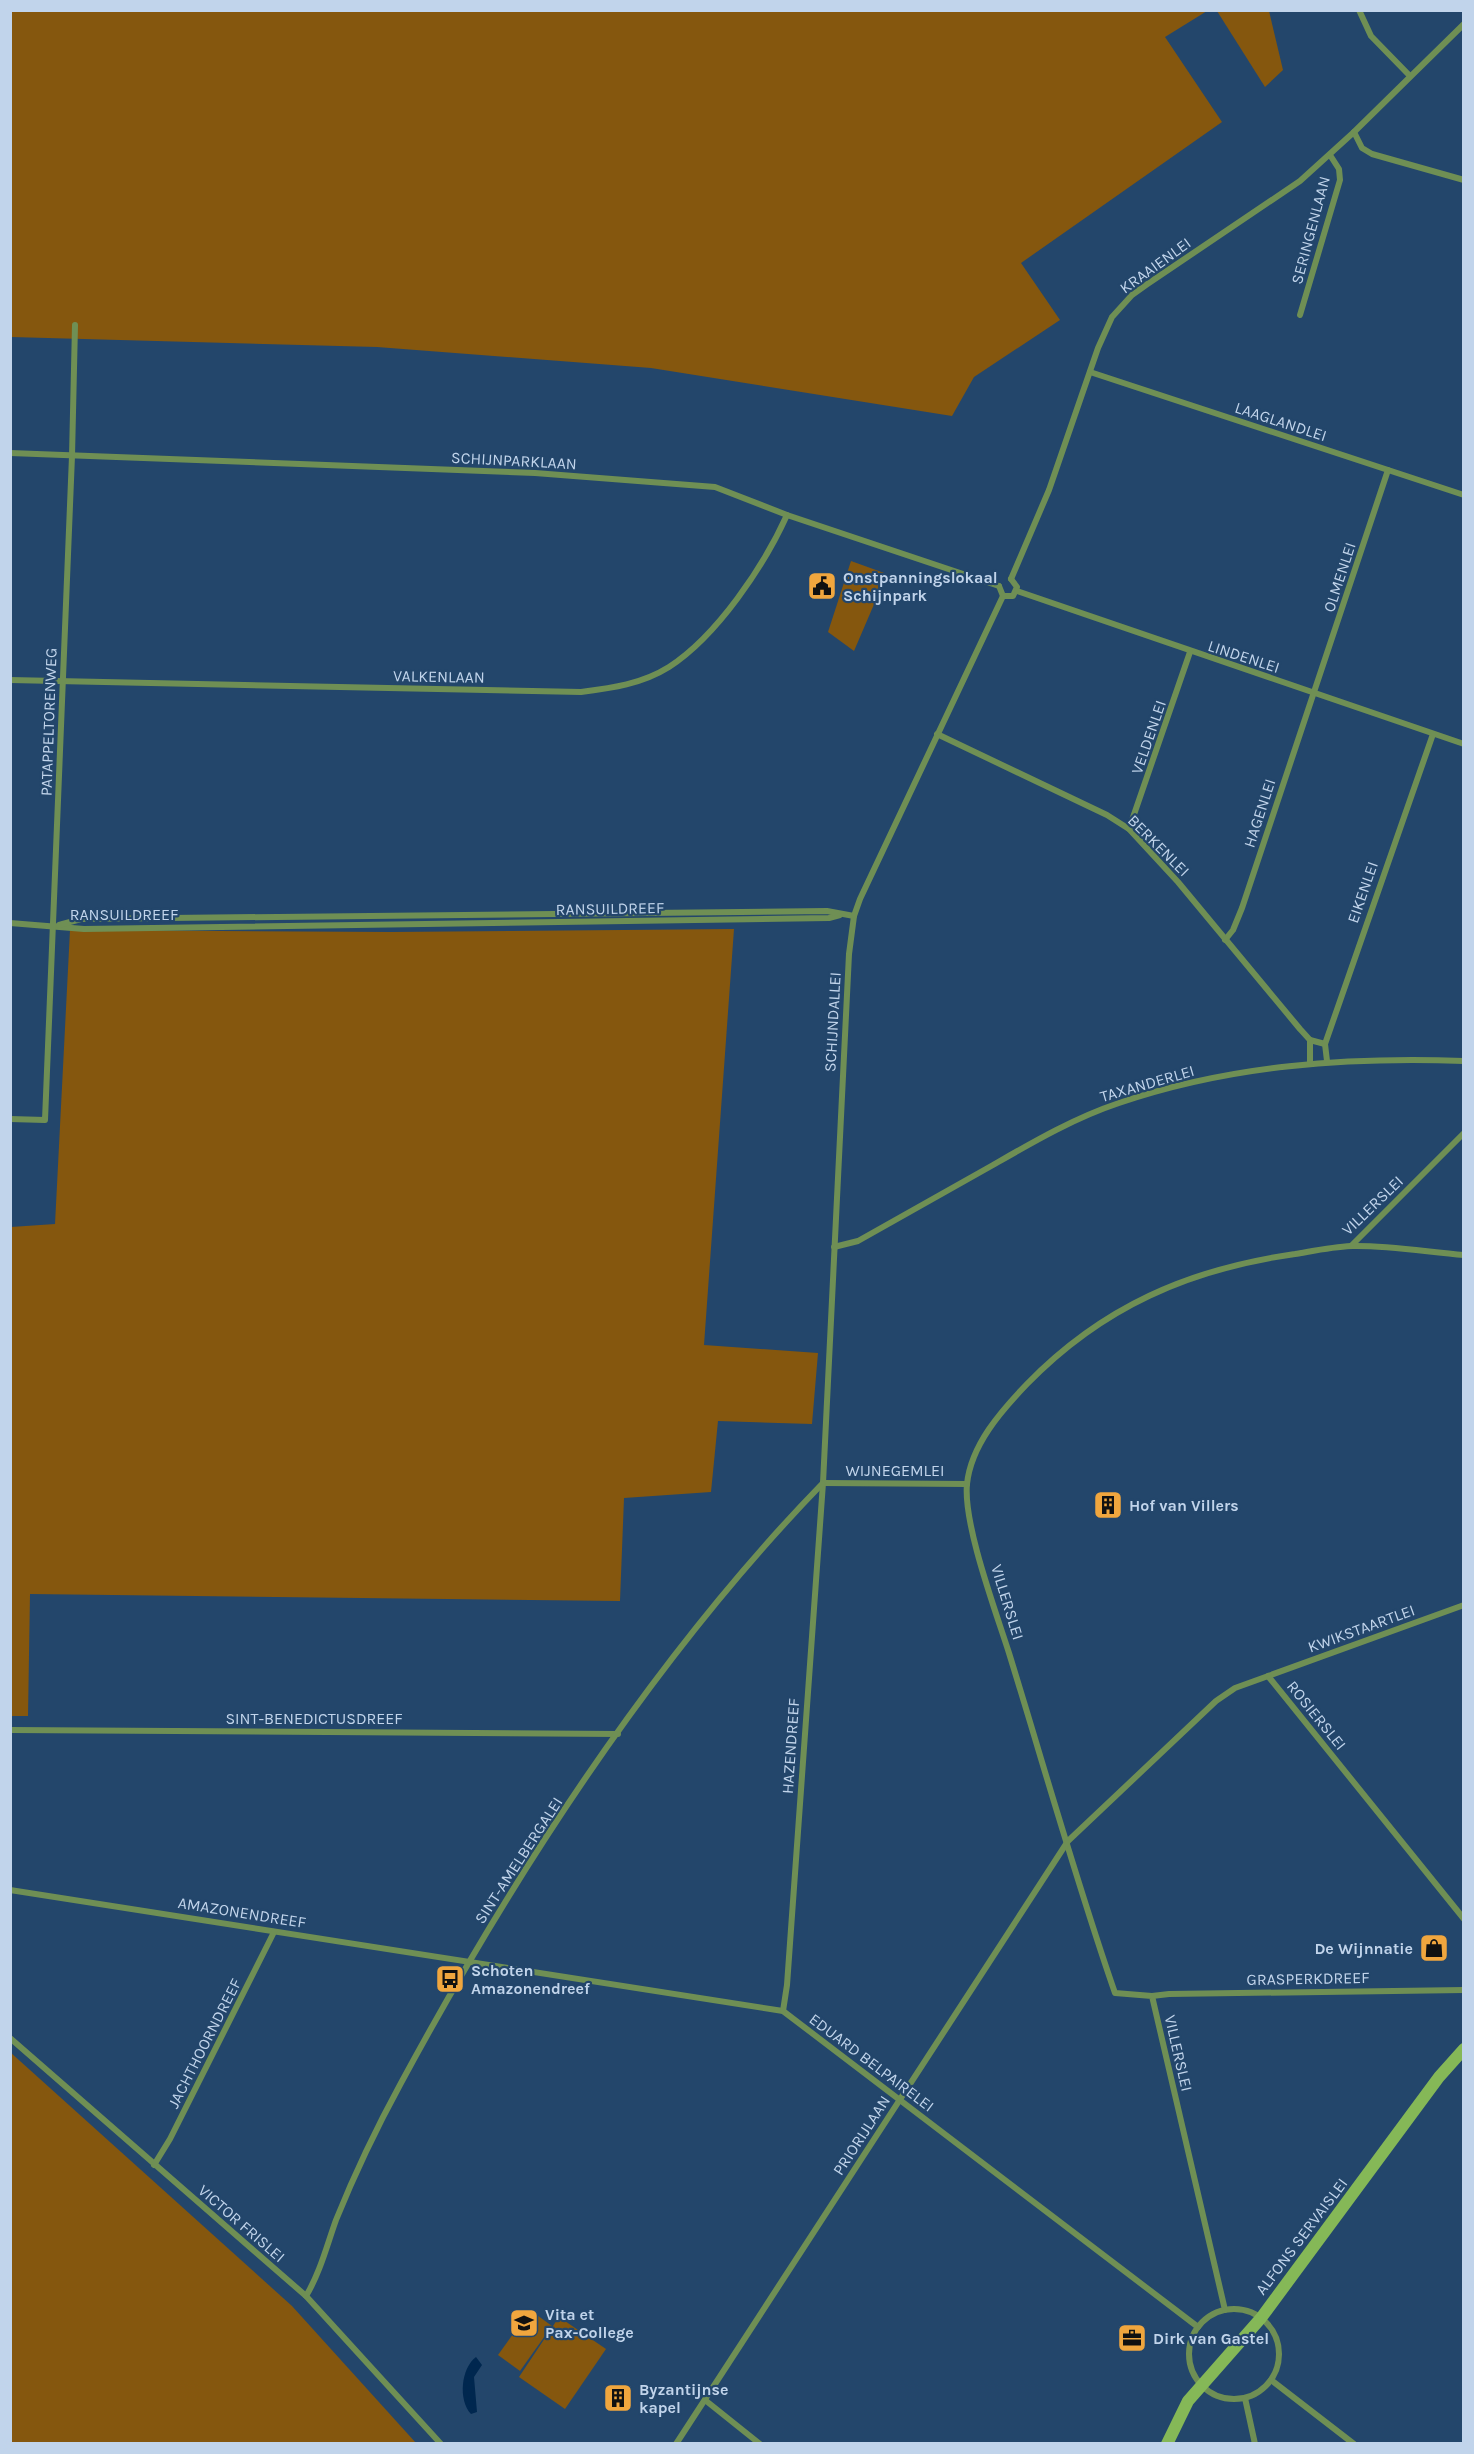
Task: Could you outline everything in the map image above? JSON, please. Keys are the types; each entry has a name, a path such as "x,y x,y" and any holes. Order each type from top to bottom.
{"street":[{"path":"1359,10 1371,36 1410,76"},
{"name":"KRAAIENLEI","path":"1011,579 1049,490 1090,372 1112,317 1132,295 1300,182 1464,24"},
{"path":"1354,132 1362,148 1372,154 1464,180"},
{"name":"SERINGENLAAN","path":"1300,315 1340,180 1339,169 1330,155"},
{"name":"PATAPPELTORENWEG","path":"10,1119 45,1120 72,456 75,326"},
{"name":"LAAGLANDLEI","path":"1090,372 1464,495"},
{"name":"SCHIJNPARKLAAN","path":"10,453 643,480 715,487 787,515 999,586"},
{"name":"OLMENLEI","path":"1314,693 1388,470"},
{"name":"VALKENLAAN","path":"10,680 581,692 625,687 669,667 701,641 727,610 774,543 787,515"},
{"path":"1006,579 1011,579 1015,582 1017,591 1008,597 1003,596 999,586 1006,579"},
{"name":"LINDENLEI","path":"1017,591 1464,744"},
{"name":"SCHIJNDALLEI","path":"823,1483 849,954 854,916 878,858 1003,596"},
{"name":"VELDENLEI","path":"1129,829 1190,652"},
{"name":"HAGENLEI","path":"1225,939 1233,930 1242,909 1314,693"},
{"name":"BERKENLEI","path":"937,734 1107,815 1129,829 1310,1040"},
{"name":"EIKENLEI","path":"1327,1060 1325,1044 1433,734"},
{"name":"RANSUILDREEF","path":"52,927 81,919 816,911 854,916"},
{"name":"RANSUILDREEF","path":"52,927 96,929 830,918 840,915"},
{"path":"10,923 52,927"},
{"path":"1310,1063 1310,1040 1325,1044"},
{"name":"TAXANDERLEI","path":"834,1247 858,1241 1035,1141 1117,1103 1212,1078 1327,1060 1464,1061"},
{"name":"VILLERSLEI","path":"1225,2310 1152,1996 1115,1993 971,1524 967,1484 977,1452 1000,1413 1036,1375 1084,1334 1138,1299 1188,1278 1230,1265 1351,1246 1464,1133"},
{"path":"1351,1246 1464,1255"},
{"name":"WIJNEGEMLEI","path":"823,1483 967,1484"},
{"name":"SINT-AMELBERGALEI","path":"306,2296 374,2134 469,1961 542,1846 669,1663 724,1595 823,1483"},
{"name":"HAZENDREEF","path":"783,2011 787,1985 823,1483"},
{"name":"KWIKSTAARTLEI","path":"1268,1676 1464,1605"},
{"name":"ROSIERSLEI","path":"1068,1841 1216,1701 1235,1688 1268,1676 1464,1919"},
{"name":"SINT-BENEDICTUSDREEF","path":"10,1730 618,1734"},
{"name":"PRIORIJLAAN","path":"676,2444 1068,1841"},
{"name":"AMAZONENDREEF","path":"10,1890 469,1961"},
{"name":"JACHTHOORNDREEF","path":"154,2165 171,2139 274,1932"},
{"name":"EDUARD BELPAIRELEI","path":"469,1961 783,2011 1198,2327"},
{"name":"GRASPERKDREEF","path":"1152,1996 1464,1990"},
{"name":"VICTOR FRISLEI","path":"10,2038 306,2296 441,2444"},
{"name":"ALFONS SERVAISLEI","path":"1167,2444 1188,2401 1261,2318 1439,2077 1464,2049"},
{"path":"1239,2309 1261,2318 1269,2326 1279,2347 1279,2359 1271,2380 1259,2392 1245,2398 1225,2398 1202,2385 1195,2376 1189,2356 1193,2336 1198,2327 1211,2316 1225,2310 1239,2309"},
{"path":"1271,2380 1354,2444"},
{"path":"1245,2398 1255,2444"},
{"path":"705,2400 760,2444"}],"shaded area":[{"path":"11,11 1207,11 1165,37 1222,122 1021,263 1060,320 974,377 952,416 651,368 377,347 11,337"},
{"path":"1217,11 1269,11 1283,70 1265,87"},
{"path":"851,561 887,574 854,651 828,632"},
{"path":"734,929 704,1345 818,1353 812,1424 718,1421 711,1492 624,1498 620,1601 30,1594 28,1716 11,1716 11,1227 55,1224 70,930 391,932"},
{"path":"10,2052 292,2306 416,2443 11,2443"},
{"path":"530,2310 552,2326 520,2371 498,2355"},
{"path":"559,2317 606,2349 565,2409 519,2377"}],"water":[{"path":"476,2357 482,2365 474,2377 477,2412 471,2414 464,2401 463,2384 467,2369"}],"place":[{"name":"Onstpanningslokaal Schijnpark","path":"822,586"},
{"name":"Hof van Villers","path":"1108,1505"},
{"name":"De Wijnnatie","path":"1434,1948"},
{"name":"Schoten Amazonendreef","path":"450,1979"},
{"name":"Vita et Pax-College","path":"524,2323"},
{"name":"Dirk van Gastel","path":"1132,2338"},
{"name":"Byzantijnse kapel","path":"618,2398"}]}
